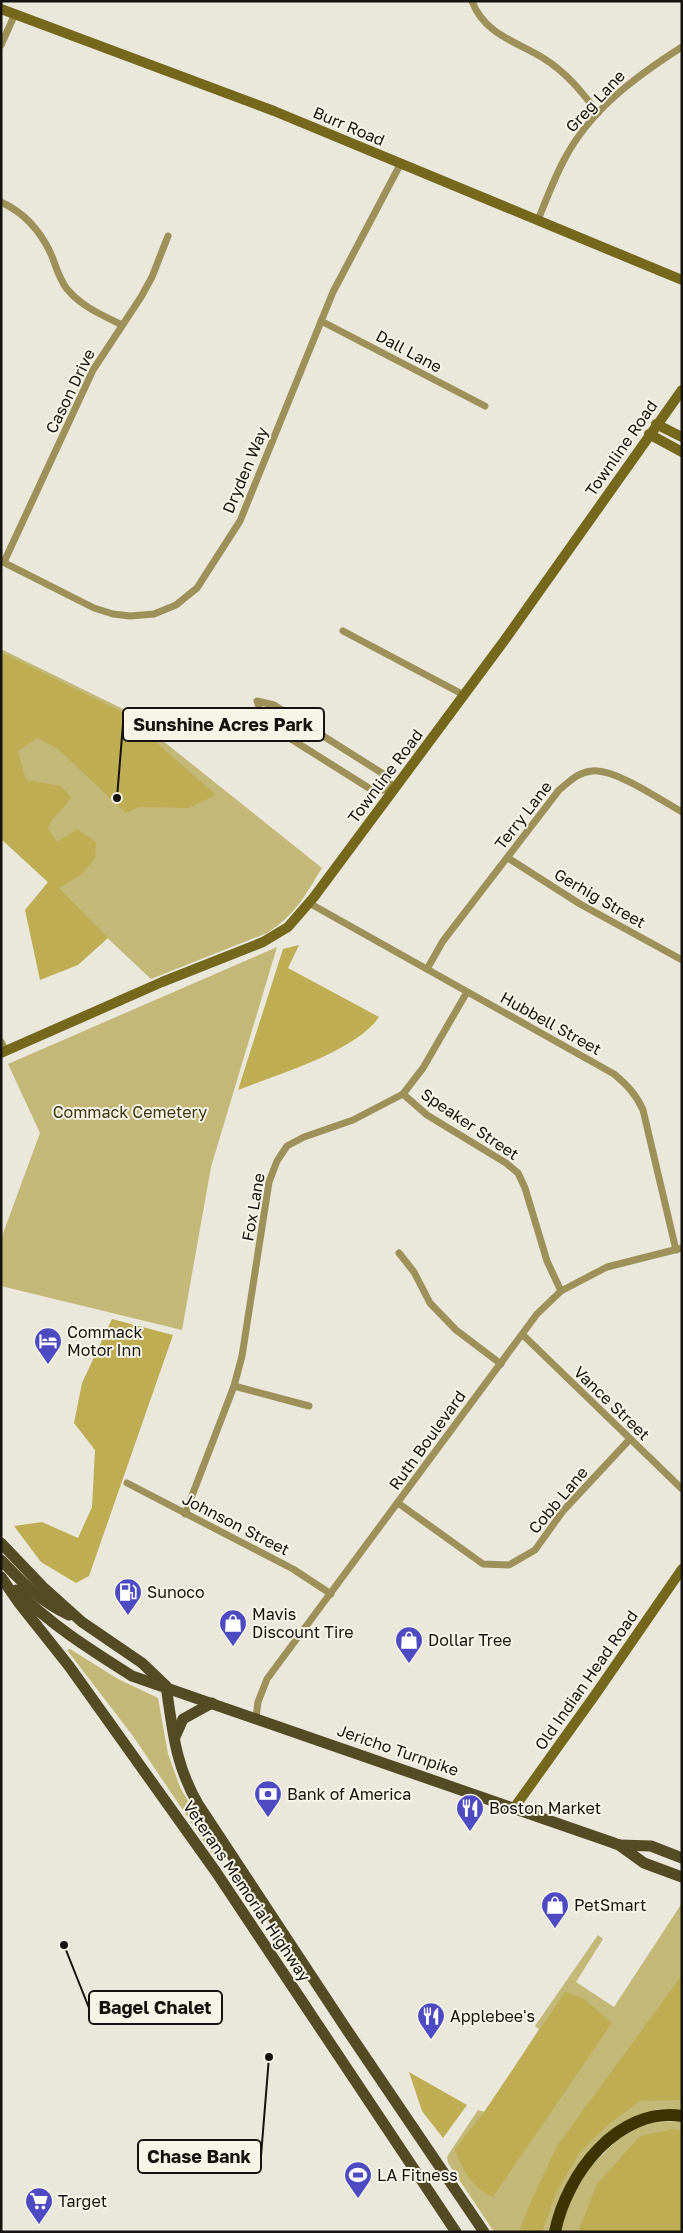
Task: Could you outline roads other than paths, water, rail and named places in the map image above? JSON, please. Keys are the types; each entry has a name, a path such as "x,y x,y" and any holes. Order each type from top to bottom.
{"highway":[{"path":"556,2232 558,2220 572,2184 599,2150 634,2122 654,2116 682,2116"}],"main road":[{"name":"Jericho Turnpike","path":"1,1543 43,1588 82,1622 142,1663 166,1686"},
{"path":"1,1560 33,1594 53,1608 82,1622"},
{"name":"Jericho Turnpike","path":"1,1575 26,1600 78,1642 132,1676 166,1686 619,1845 644,1863 682,1877"},
{"name":"Veterans Memorial Highway","path":"1,1575 18,1603 69,1666 216,1872 456,2232"},
{"name":"Veterans Memorial Highway","path":"166,1686 174,1742 184,1776 213,1828 484,2232"},
{"path":"174,1742 178,1727 183,1719 212,1703"},
{"name":"Jericho Turnpike","path":"619,1845 651,1846 682,1858"}],"street":[{"path":"472,1 486,23 503,38 543,58 560,70 579,88 598,113"},
{"name":"Burr Road","path":"1,9 274,111 682,280"},
{"path":"1,45 16,14"},
{"name":"Greg Lane","path":"538,220 564,160 578,136 618,92 640,74 682,47"},
{"name":"Dryden Way","path":"3,561 94,608 114,614 130,616 154,614 176,605 196,588 240,520 333,292 401,163"},
{"path":"1,202 14,208 30,221 44,242 57,272 67,288 83,304 122,324"},
{"name":"Cason Drive","path":"3,561 93,370 152,277 168,236"},
{"name":"Dall Lane","path":"321,320 485,406"},
{"name":"Townline Road","path":"3,1049 263,942 288,926 309,904 464,695 682,390"},
{"path":"656,424 682,437"},
{"path":"649,434 682,452"},
{"path":"343,631 464,695"},
{"path":"257,701 274,705 385,775 394,790 372,790 264,722 257,701"},
{"name":"Terry Lane","path":"427,969 443,941 559,790 577,775 592,770 613,773 682,812"},
{"name":"Gerhig Street","path":"508,858 580,904 682,960"},
{"name":"Hubbell Street","path":"309,904 614,1074 627,1085 637,1097 643,1110 679,1249"},
{"name":"Fox Lane","path":"185,1514 234,1386 242,1356 251,1311 269,1182 277,1162 287,1146 304,1137 353,1120 404,1094 424,1068 467,992"},
{"name":"Speaker Street","path":"404,1094 427,1115 506,1163 518,1173 525,1188 547,1261 561,1290"},
{"name":"Ruth Boulevard","path":"256,1718 258,1702 267,1679 537,1314 561,1290 607,1267 679,1249"},
{"path":"399,1254 414,1272 430,1303 456,1330 501,1364"},
{"name":"Vance Street","path":"523,1335 682,1490"},
{"path":"234,1386 309,1406"},
{"name":"Cobb Lane","path":"398,1503 484,1564 509,1564 535,1550 563,1510 630,1439"},
{"name":"Johnson Street","path":"127,1483 294,1569 331,1594"},
{"name":"Old Indian Head Road","path":"514,1808 595,1696 682,1569"}],"place":[{"name":"Sunshine Acres Park","path":"117,798"},
{"name":"Commack Motor Inn","path":"48,1365"},
{"name":"Sunoco","path":"128,1616"},
{"name":"Mavis Discount Tire","path":"233,1647"},
{"name":"Dollar Tree","path":"409,1664"},
{"name":"Bank of America","path":"268,1818"},
{"name":"Boston Market","path":"470,1832"},
{"name":"PetSmart","path":"555,1929"},
{"name":"Bagel Chalet","path":"64,1945"},
{"name":"Applebee's","path":"431,2040"},
{"name":"Chase Bank","path":"269,2057"},
{"name":"LA Fitness","path":"358,2199"},
{"name":"Target","path":"39,2225"}],"park label":[{"name":"Commack Cemetery","path":"130,1112"}]}
